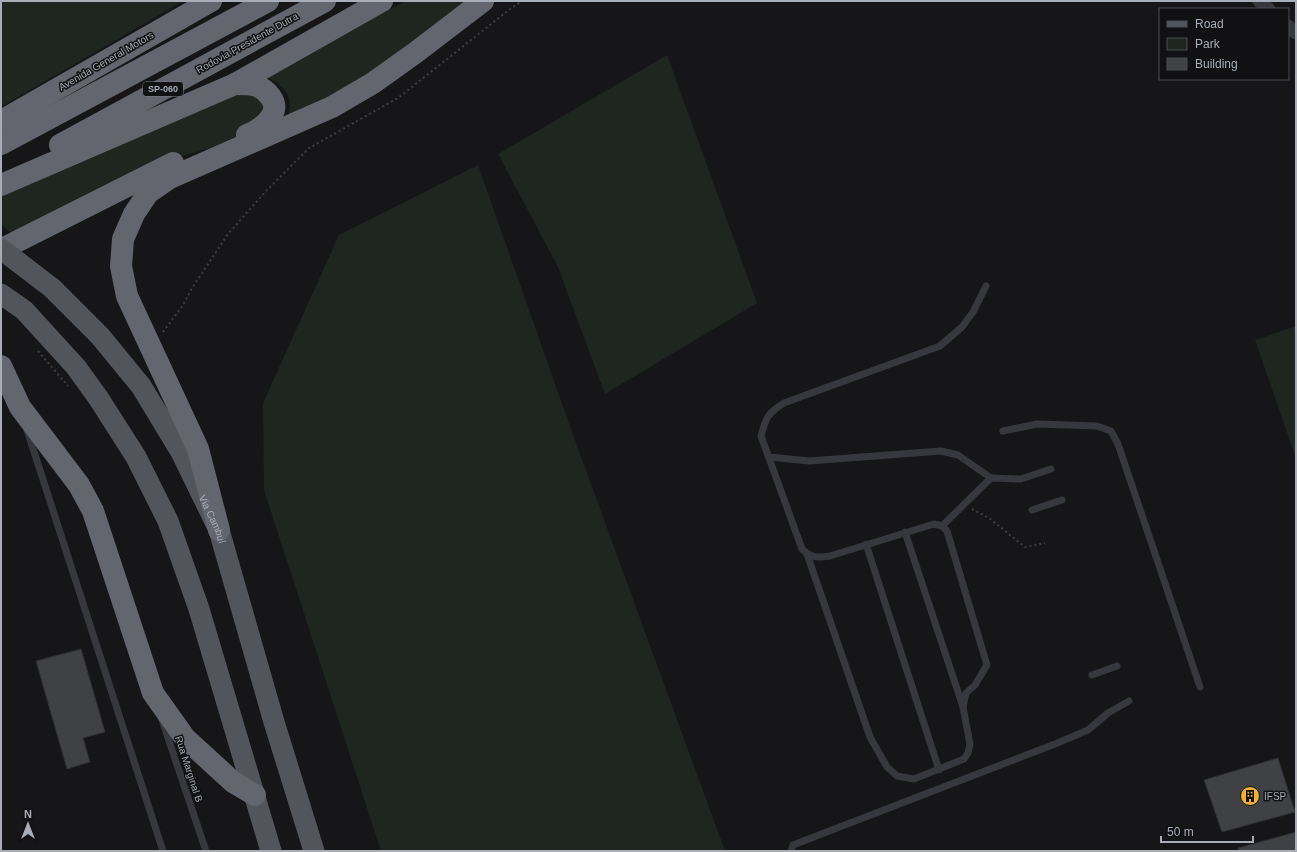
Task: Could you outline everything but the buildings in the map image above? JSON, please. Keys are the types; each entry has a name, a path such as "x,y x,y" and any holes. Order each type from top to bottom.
{"highway":[{"name":"Avenida General Motors","path":"1,121 211,1"},
{"name":"SP-060","path":"1,144 268,1"},
{"name":"Rodovia Presidente Dutra","path":"1,178 325,1"},
{"path":"1,185 235,84 382,1"},
{"path":"219,530 198,448 127,296 121,266 123,239 134,214 148,193 170,178 332,107 373,82 415,53 483,1"},
{"path":"1,251 6,247 181,160 253,133 267,122 274,113 274,102 267,92 257,86 235,84"},
{"path":"1,366 20,407 80,485 93,511 153,693 185,738 233,782 255,795"}],"main road":[{"name":"Via Cambuí","path":"1,251 52,288 100,336 141,386 182,452 219,530 274,722 314,851"},
{"path":"1,294 24,310 76,367 99,399 136,457 168,521 199,609 271,851"}],"street":[{"path":"1259,1 1268,8"}],"lane":[{"path":"963,707 966,693 975,685 987,665 947,531 942,526 934,524 821,557 813,557 807,554 802,549 761,436 765,421 772,411 784,403 940,346 962,327 986,286"},
{"path":"20,407 162,851"},
{"path":"1003,431 1037,424 1097,426 1111,431 1118,444 1200,688"},
{"path":"769,458 810,461 941,451 958,455 991,478 1021,479 1051,469"},
{"path":"942,526 991,478"},
{"path":"1032,510 1062,500"},
{"path":"807,554 870,737 887,767 897,776 914,779 964,759 968,753 970,744 963,707 905,532"},
{"path":"866,544 939,770"},
{"path":"1092,675 1118,666"},
{"name":"Rua Marginal B","path":"153,693 206,851"},
{"path":"791,851 793,845 1088,730 1108,713 1129,701"}],"path":[{"path":"151,347 183,305 192,288 228,234 266,191 309,148 398,98 522,1"},
{"path":"36,350 72,391"},
{"path":"964,505 989,518 1025,547 1045,543"}],"green space":[{"path":"1,1 183,1 1,107"},
{"path":"406,1 479,1 408,55 286,122 290,107 288,95 285,90 275,81 268,77 365,22"},
{"path":"667,55 757,303 605,394 558,267 498,154"},
{"path":"235,84 267,92 267,122 221,145 175,158 17,237 1,225 1,194"},
{"path":"478,165 572,432 725,851 381,851 264,490 263,403 339,235"},
{"path":"1296,326 1296,458 1255,340"}],"place":[{"name":"IFSP","path":"1250,796"}]}
